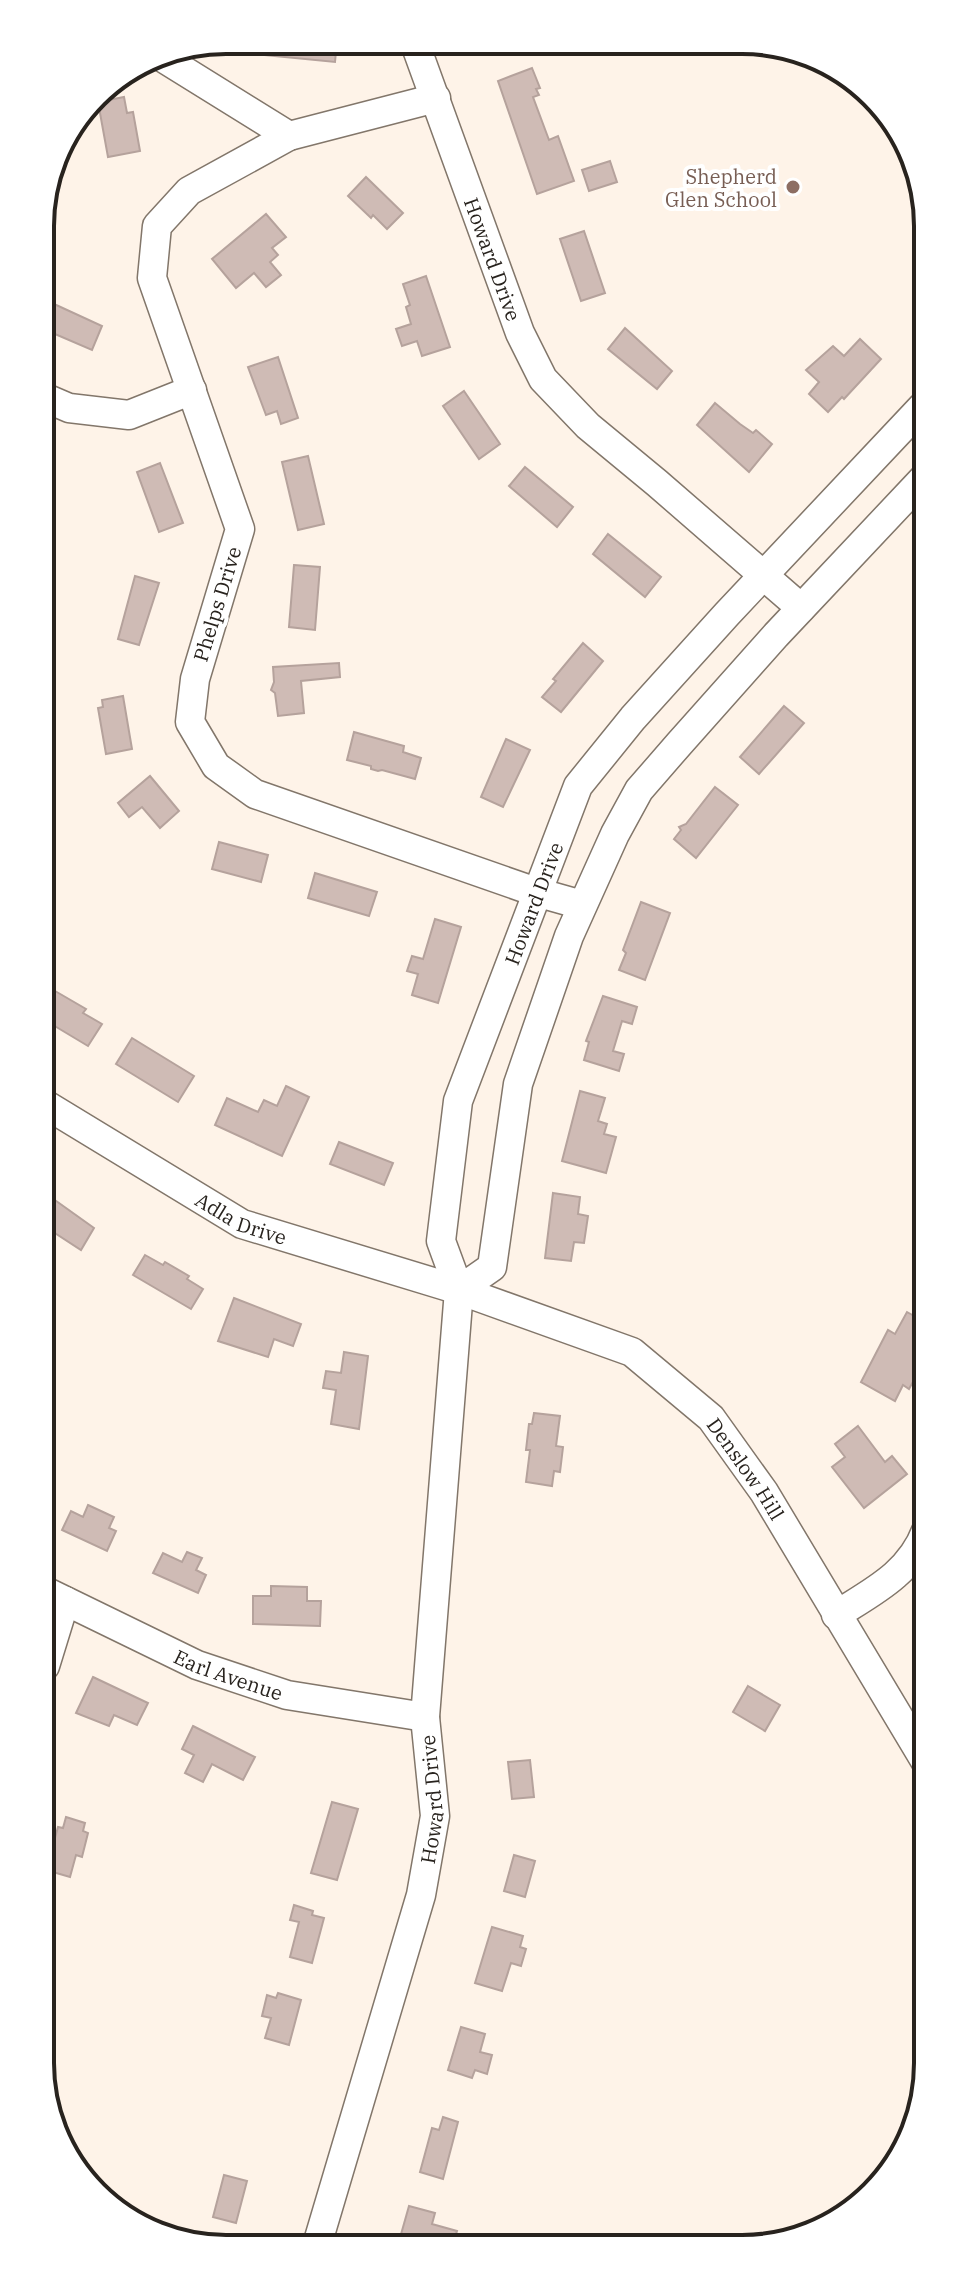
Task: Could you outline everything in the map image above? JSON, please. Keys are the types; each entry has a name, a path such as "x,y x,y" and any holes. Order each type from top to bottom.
{"street":[{"name":"Howard Drive","path":"419,54 520,333 543,379 588,426 801,608"},
{"path":"171,63 289,136"},
{"name":"Phelps Drive","path":"436,98 289,136 189,191 157,226 152,278 240,529 195,679 190,722 216,766 255,794 536,892 582,905"},
{"path":"54,402 69,408 129,415 192,390"},
{"name":"Howard Drive","path":"320,2235 421,1895 435,1816 425,1717 459,1290 441,1241 458,1101 578,786 633,718 914,415"},
{"path":"459,1290 492,1267 518,1084 582,905 639,790 801,608 914,489"},
{"name":"Adla Drive","path":"54,1110 242,1224 459,1290"},
{"name":"Denslow Hill","path":"459,1290 632,1352 711,1418 764,1492 914,1743"},
{"path":"836,1615 897,1576 914,1550"},
{"name":"Earl Avenue","path":"55,1596 197,1665 287,1695 425,1717"}],"building":[{"path":"255,54 336,54 335,62"},
{"path":"532,68 540,88 536,89 539,95 533,97 549,140 558,136 574,181 537,194 498,81"},
{"path":"124,97 127,113 133,112 140,151 108,157 100,110 110,100"},
{"path":"610,161 617,182 589,191 582,170"},
{"path":"366,177 403,213 387,229 348,196"},
{"path":"266,214 286,237 272,248 278,255 270,262 281,275 266,287 254,273 236,288 212,259"},
{"path":"584,231 605,293 581,301 560,239"},
{"path":"426,276 450,347 422,356 417,341 402,346 396,329 411,324 406,307 410,305 403,284"},
{"path":"54,304 102,326 92,350 54,334"},
{"path":"625,328 672,371 657,389 608,349"},
{"path":"860,339 881,359 828,412 809,394 819,382 806,370 833,346 844,356"},
{"path":"278,357 298,418 281,424 277,411 266,415 248,367"},
{"path":"464,391 500,444 479,459 443,406"},
{"path":"715,403 740,424 753,433 756,430 772,444 749,472 697,425"},
{"path":"308,456 324,524 298,530 282,462"},
{"path":"160,463 183,523 159,532 137,472"},
{"path":"525,467 573,507 557,527 509,486"},
{"path":"608,534 661,577 645,597 593,554"},
{"path":"294,565 320,567 315,630 289,627"},
{"path":"135,576 159,583 139,645 118,639"},
{"path":"583,643 603,661 561,712 542,697"},
{"path":"339,663 340,677 301,681 304,713 278,716 275,693 271,690 273,667"},
{"path":"123,696 132,749 106,754 98,708 103,707 102,700"},
{"path":"784,706 804,723 759,774 740,757"},
{"path":"354,732 404,746 403,752 421,758 415,779 347,760"},
{"path":"506,739 530,750 503,807 481,797"},
{"path":"150,776 179,811 160,828 142,807 129,817 118,803"},
{"path":"715,787 738,805 696,858 674,839 681,830 679,827 686,824"},
{"path":"219,842 268,855 261,882 212,869"},
{"path":"315,873 377,892 369,916 308,898"},
{"path":"641,902 670,913 645,980 619,970"},
{"path":"435,919 461,927 438,1003 412,995 418,974 407,971 412,956 423,959"},
{"path":"54,990 86,1009 83,1013 102,1024 88,1046 54,1026"},
{"path":"603,996 637,1007 632,1024 622,1021 613,1051 624,1054 619,1071 584,1060 589,1042 586,1041"},
{"path":"132,1038 194,1076 178,1102 116,1064"},
{"path":"286,1086 309,1097 282,1156 215,1125 227,1098 258,1112 264,1100 277,1106"},
{"path":"580,1091 605,1098 598,1121 607,1124 604,1134 616,1137 606,1173 562,1161"},
{"path":"339,1142 393,1163 384,1185 330,1164"},
{"path":"553,1193 580,1197 578,1214 588,1216 584,1243 574,1242 571,1261 545,1258"},
{"path":"54,1199 94,1228 81,1250 54,1232"},
{"path":"145,1255 189,1276 187,1279 203,1289 191,1309 133,1275"},
{"path":"234,1298 301,1324 293,1346 274,1339 268,1357 218,1341"},
{"path":"907,1312 914,1316 914,1380 909,1389 903,1385 895,1401 861,1382 888,1330 895,1334"},
{"path":"344,1352 368,1356 359,1429 331,1424 336,1390 323,1388 326,1371 341,1373"},
{"path":"534,1413 560,1416 556,1446 563,1447 560,1472 554,1471 552,1486 526,1482 529,1424 532,1424"},
{"path":"858,1426 885,1462 892,1456 907,1474 864,1508 832,1467 845,1457 835,1444"},
{"path":"88,1505 114,1517 109,1528 116,1531 107,1551 62,1530 71,1511 83,1517"},
{"path":"187,1552 202,1558 196,1570 206,1575 198,1593 153,1573 163,1553 182,1562"},
{"path":"271,1586 307,1587 307,1601 321,1601 320,1626 253,1624 253,1596 271,1596"},
{"path":"93,1677 148,1703 137,1725 114,1715 109,1726 76,1713"},
{"path":"748,1686 780,1705 765,1731 733,1712"},
{"path":"193,1726 255,1757 243,1780 212,1764 203,1782 185,1773 194,1755 182,1749"},
{"path":"530,1760 534,1797 512,1799 508,1762"},
{"path":"332,1802 358,1809 337,1880 311,1873"},
{"path":"66,1817 85,1823 83,1831 88,1833 82,1857 76,1855 70,1877 54,1872 54,1841 58,1827 63,1828"},
{"path":"514,1855 535,1861 525,1897 504,1891"},
{"path":"294,1905 324,1918 312,1963 290,1957 299,1922 290,1920"},
{"path":"492,1927 523,1936 520,1947 526,1949 521,1966 511,1963 502,1991 475,1983"},
{"path":"278,1993 301,2000 289,2045 265,2038 271,2018 262,2016 267,1995 276,1998"},
{"path":"461,2027 485,2034 480,2052 492,2055 487,2074 475,2070 472,2078 448,2070"},
{"path":"443,2117 458,2122 443,2179 420,2172 432,2128 439,2130"},
{"path":"224,2175 247,2181 236,2223 213,2217"},
{"path":"409,2206 435,2213 432,2224 457,2231 456,2235 401,2235"}],"place":[{"name":"Shepherd Glen School","path":"793,187"}]}
